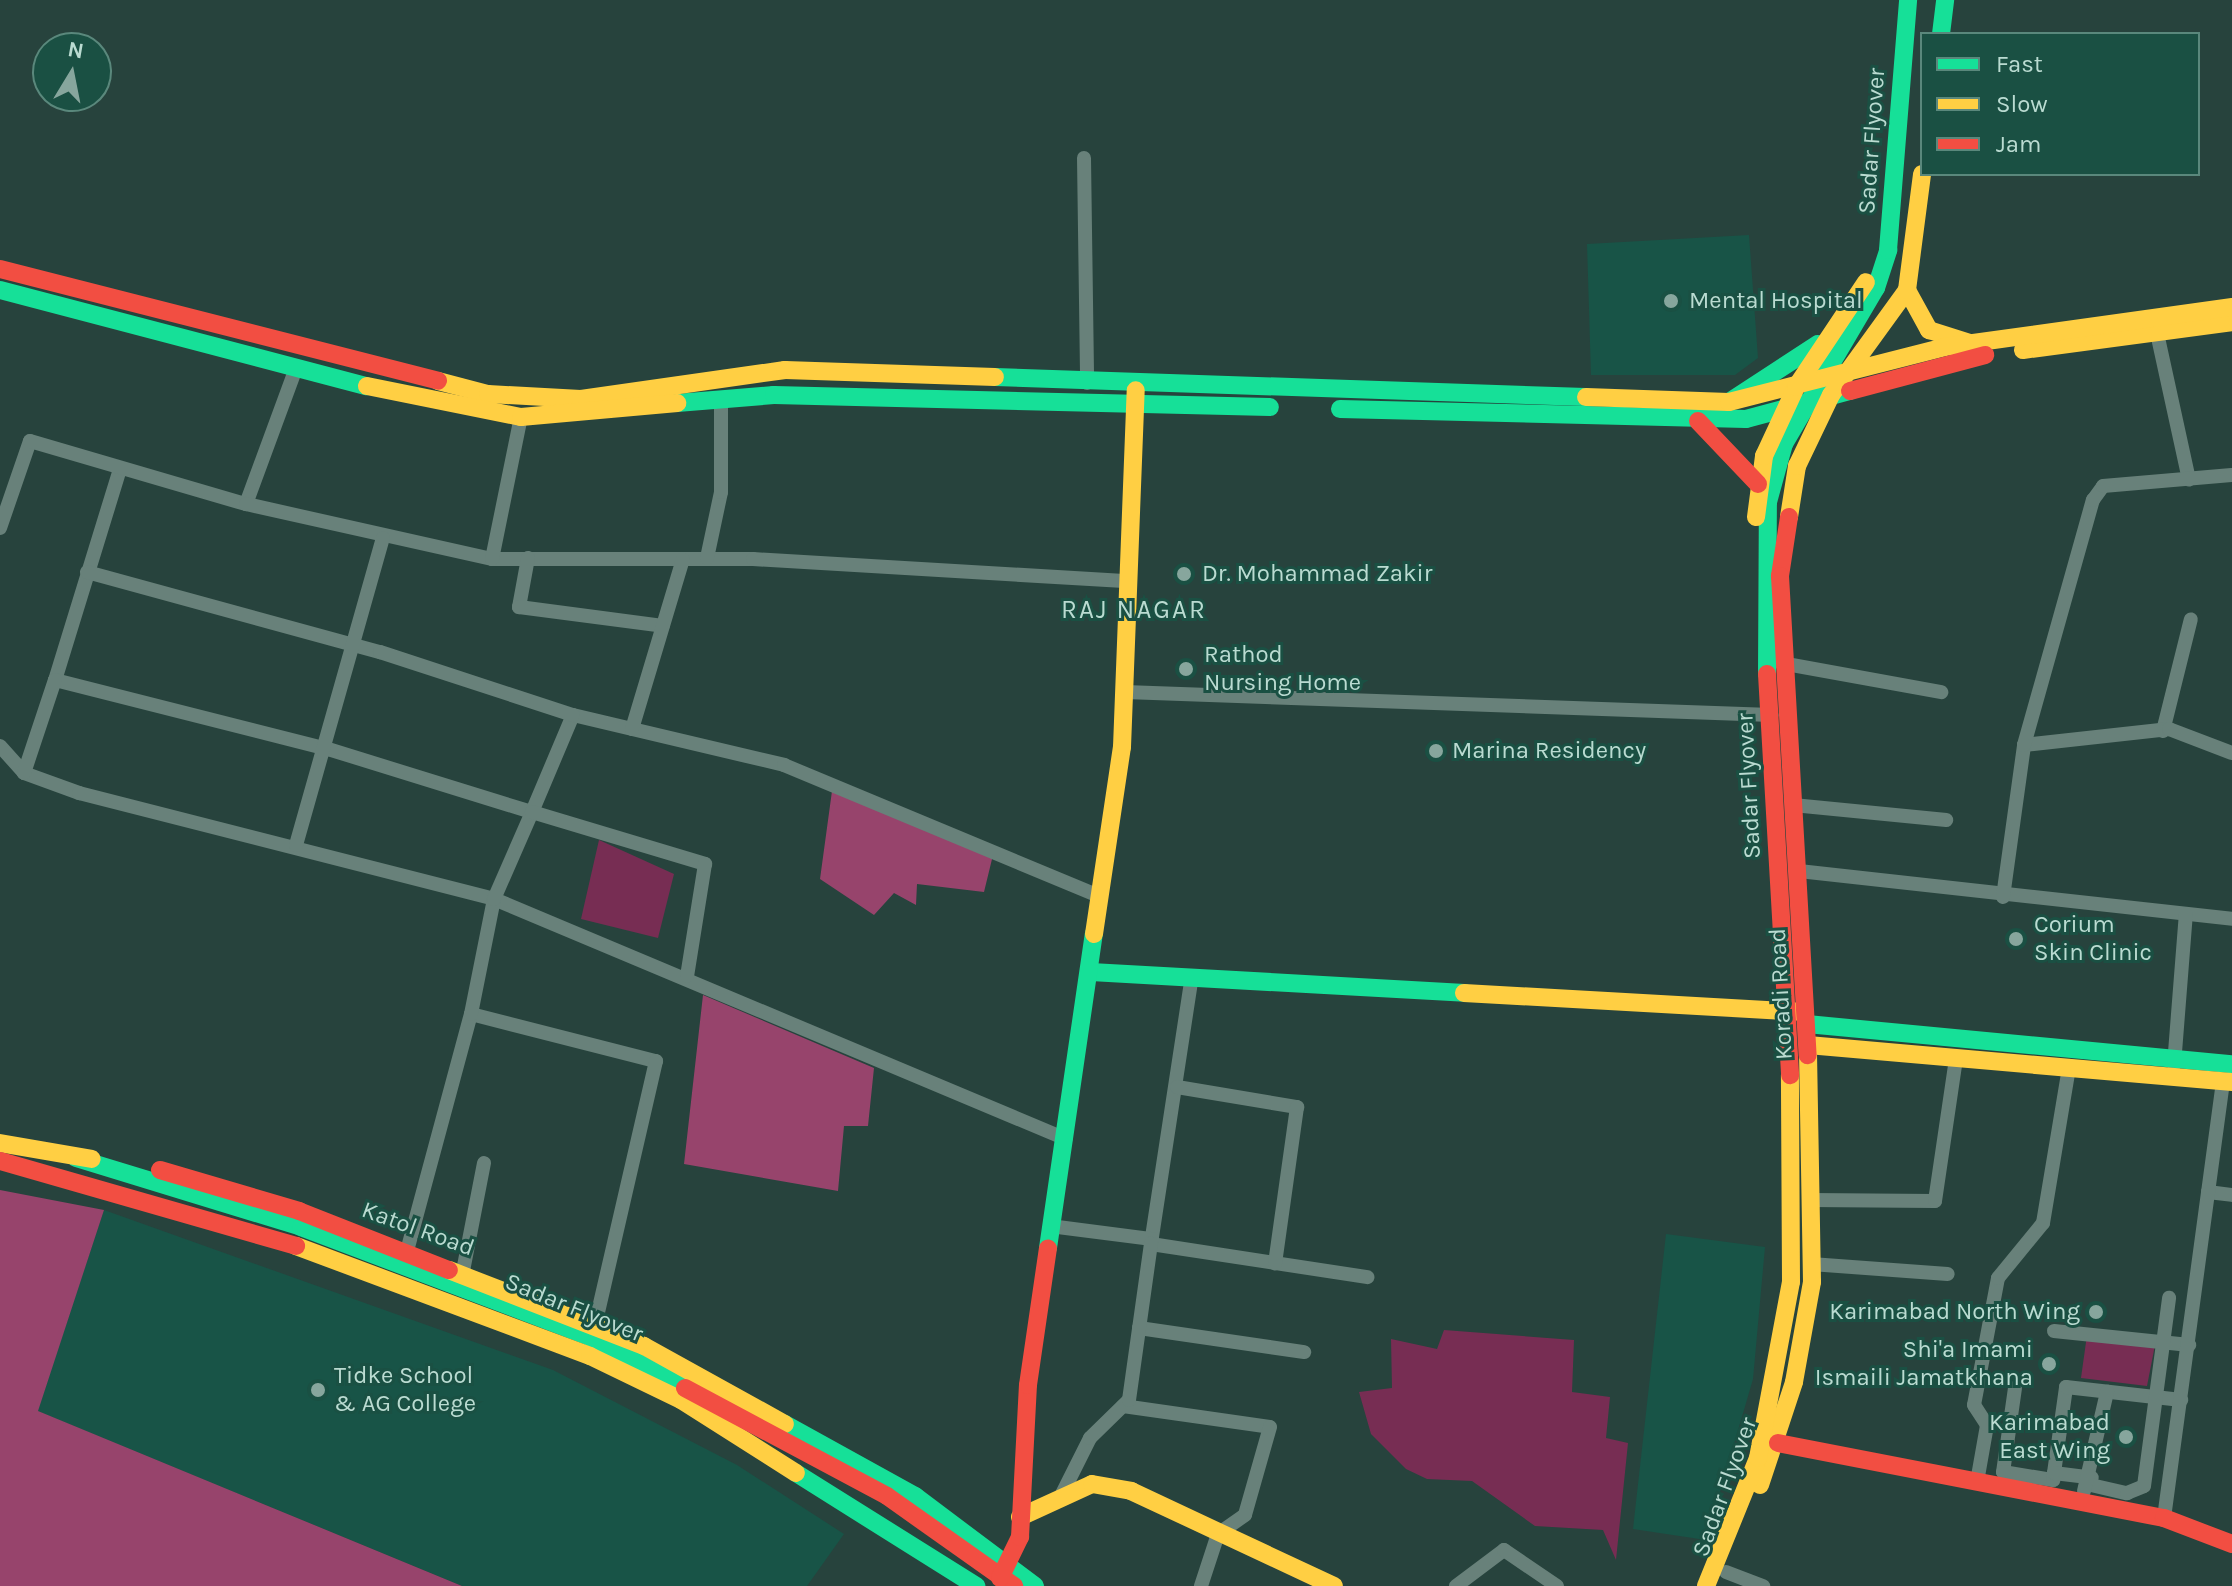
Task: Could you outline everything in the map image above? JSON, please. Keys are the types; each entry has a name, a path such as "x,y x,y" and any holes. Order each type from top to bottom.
{"main road":[{"path":"1796,387 1874,259 1897,0"},
{"name":"Sadar Flyover","path":"1706,1586 1758,1458 1791,1282 1791,1084 1763,599 1768,502 1784,444 1876,288 1888,250 1908,0"},
{"path":"1923,32 1927,0"},
{"path":"1941,32 1945,0"},
{"name":"Sadar Flyover","path":"1720,1581 1768,1451 1802,1263 1771,604 1778,505 1799,439 1885,297 1896,265 1920,64"},
{"path":"1847,373 1907,290 1922,176"},
{"path":"0,269 488,394 581,399 785,370 1087,383 1136,394 1698,421 1787,408 1973,356 2153,325 2232,307"},
{"path":"0,290 295,371 521,417 721,400 1136,394 1729,402 1970,343 2153,325 2232,322"},
{"path":"1907,290 1929,330 1970,343"},
{"path":"1729,402 1829,337"},
{"name":"Koradi Road","path":"1720,1581 1778,1443 1811,1264 1807,1018 1799,871 1781,663 1780,576 1797,466 1831,395 1847,373"},
{"name":"Koradi Road","path":"1698,1586 1752,1441 1778,1282 1773,1011 1752,569 1758,484 1796,387"},
{"path":"996,1586 1013,1563 1050,1226 1066,1139 1101,897 1125,692 1136,394"},
{"path":"1698,421 1758,484"},
{"path":"1091,972 1191,982 1773,1011 2173,1068 2228,1082"},
{"path":"1808,1045 2069,1068 2173,1068 2232,1064"},
{"name":"Katol Road","path":"0,1143 296,1246 590,1356 695,1408 976,1586"},
{"name":"Katol Road","path":"0,1161 72,1167 135,1164 227,1188 463,1271 595,1325 915,1496 1013,1563 1035,1586"},
{"name":"Sadar Flyover","path":"72,1167 132,1180 301,1227 604,1343 887,1496 1014,1586"},
{"name":"Sadar Flyover","path":"132,1180 300,1237 587,1344 718,1409 890,1510 996,1586"},
{"path":"1778,1443 2164,1518 2232,1544"},
{"path":"1020,1517 1092,1484 1131,1491 1334,1586"}],"street":[{"path":"1084,158 1087,383"},
{"path":"2153,325 2189,480"},
{"path":"246,504 295,371"},
{"path":"707,558 721,492 721,400"},
{"path":"492,559 521,417"},
{"path":"0,528 30,441 246,504 383,538 492,559 707,558 1128,581"},
{"path":"24,773 120,469"},
{"path":"2003,897 2024,745 2093,500 2103,486 2232,475"},
{"path":"296,845 328,749 383,538"},
{"path":"528,558 519,607 663,626"},
{"path":"632,729 683,559"},
{"path":"87,572 573,715 784,765 1101,897"},
{"path":"2163,731 2191,619"},
{"path":"1781,663 1941,692"},
{"path":"55,680 328,749 705,864 687,976"},
{"path":"1125,692 1785,716"},
{"path":"407,1251 471,1014 494,899 573,715"},
{"path":"2024,745 2163,731 2232,753"},
{"path":"0,746 24,773 494,899 564,934 687,976 1066,1139"},
{"path":"1793,805 1946,820"},
{"path":"1799,871 2003,897 2232,919"},
{"path":"2173,1068 2186,914"},
{"path":"1055,1502 1090,1438 1123,1406 1139,1328 1191,982"},
{"path":"471,1014 656,1061 595,1325"},
{"path":"1810,1200 1935,1201 1956,1058"},
{"path":"1977,1482 1987,1425 1974,1405 1998,1278 2043,1223 2069,1068"},
{"path":"2164,1518 2208,1192 2228,1082"},
{"path":"1177,1087 1297,1107 1275,1263"},
{"path":"463,1271 484,1163"},
{"path":"2208,1192 2232,1195"},
{"path":"1050,1226 1367,1277"},
{"path":"1811,1264 1948,1274"},
{"path":"2015,1388 2003,1472 2091,1482 2127,1493 2144,1486 2169,1298"},
{"path":"1139,1328 1304,1352"},
{"path":"2054,1331 2189,1345"},
{"path":"2107,1392 2091,1482 2073,1500 2054,1476 2066,1387 2181,1400"},
{"path":"1123,1406 1270,1427 1245,1515 1218,1534 1205,1585"},
{"path":"1456,1586 1504,1550 1557,1586"},
{"path":"1720,1581 1763,1586"}],"shaded area":[{"name":"Mental Hospital","path":"1749,235 1758,358 1735,375 1591,375 1587,244"},
{"path":"832,791 993,855 984,892 917,884 916,905 894,893 874,915 820,879"},
{"path":"599,840 674,874 658,938 581,919"},
{"path":"703,995 874,1068 868,1126 844,1126 838,1191 684,1164"},
{"path":"0,1190 104,1210 38,1411 462,1586 0,1586"},
{"name":"Tidke School & AG College","path":"104,1210 553,1370 737,1465 844,1534 807,1586 462,1586 37,1411"},
{"path":"1666,1234 1765,1247 1753,1379 1706,1540 1633,1529"},
{"path":"1444,1330 1574,1340 1572,1392 1610,1397 1606,1438 1628,1443 1616,1560 1603,1530 1535,1526 1472,1481 1427,1479 1406,1469 1371,1434 1359,1392 1392,1388 1391,1339 1437,1349"},
{"path":"2087,1335 2155,1345 2147,1386 2081,1378"}],"traffic: fast":[{"path":"1767,674 1768,502 1784,444 1876,288 1888,250 1908,0"},
{"path":"1941,32 1945,0"},
{"path":"0,290 367,386"},
{"path":"1729,402 1818,344"},
{"path":"995,377 1586,397"},
{"path":"1340,409 1746,419 1850,391"},
{"path":"677,403 774,395 1270,407"},
{"path":"1048,1248 1094,934"},
{"path":"1091,972 1464,993"},
{"path":"1807,1024 2232,1064"},
{"path":"76,1158 301,1227 590,1337 685,1388"},
{"path":"785,1424 915,1496 1035,1586"},
{"path":"796,1473 976,1586"}],"traffic: slow":[{"path":"1789,517 1797,466 1831,395 1907,290 1922,176"},
{"path":"1756,517 1764,456 1796,387 1866,282"},
{"path":"1907,290 1929,330 1970,343"},
{"path":"1586,397 1729,402 1944,347 2232,307"},
{"path":"2023,350 2232,322"},
{"path":"438,381 488,394 581,399 785,370 995,377"},
{"path":"367,386 521,417 677,403"},
{"path":"1094,934 1122,747 1136,390"},
{"path":"1464,993 1800,1012"},
{"path":"1808,1045 2232,1082"},
{"path":"1760,1485 1794,1382 1812,1282 1808,1055"},
{"path":"1706,1586 1758,1458 1791,1282 1790,1075"},
{"path":"0,1143 92,1159"},
{"path":"296,1246 590,1356 681,1400 796,1473"},
{"path":"449,1270 644,1346 785,1424"},
{"path":"1020,1517 1092,1484 1131,1491 1334,1586"}],"traffic: jam":[{"path":"0,269 438,381"},
{"path":"1850,391 1985,355"},
{"path":"1698,421 1758,484"},
{"path":"1789,517 1780,576 1808,1055"},
{"path":"1767,674 1790,1075"},
{"path":"0,1161 296,1246"},
{"path":"160,1170 299,1211 449,1270"},
{"path":"1000,1578 1020,1537 1028,1385 1048,1248"},
{"path":"685,1388 887,1496 1014,1586"},
{"path":"1778,1443 2164,1518 2232,1544"}],"place":[{"name":"Mental Hospital","path":"1671,301"},
{"name":"Dr. Mohammad Zakir","path":"1184,574"},
{"name":"Rathod Nursing Home","path":"1186,669"},
{"name":"Marina Residency","path":"1436,751"},
{"name":"Corium Skin Clinic","path":"2016,939"},
{"name":"Karimabad North Wing","path":"2096,1312"},
{"name":"Shi'a Imami Ismaili Jamatkhana","path":"2049,1364"},
{"name":"Tidke School & AG College","path":"318,1390"},
{"name":"Karimabad East Wing","path":"2126,1437"}],"district":[{"name":"RAJ NAGAR","path":"1134,610"}]}
